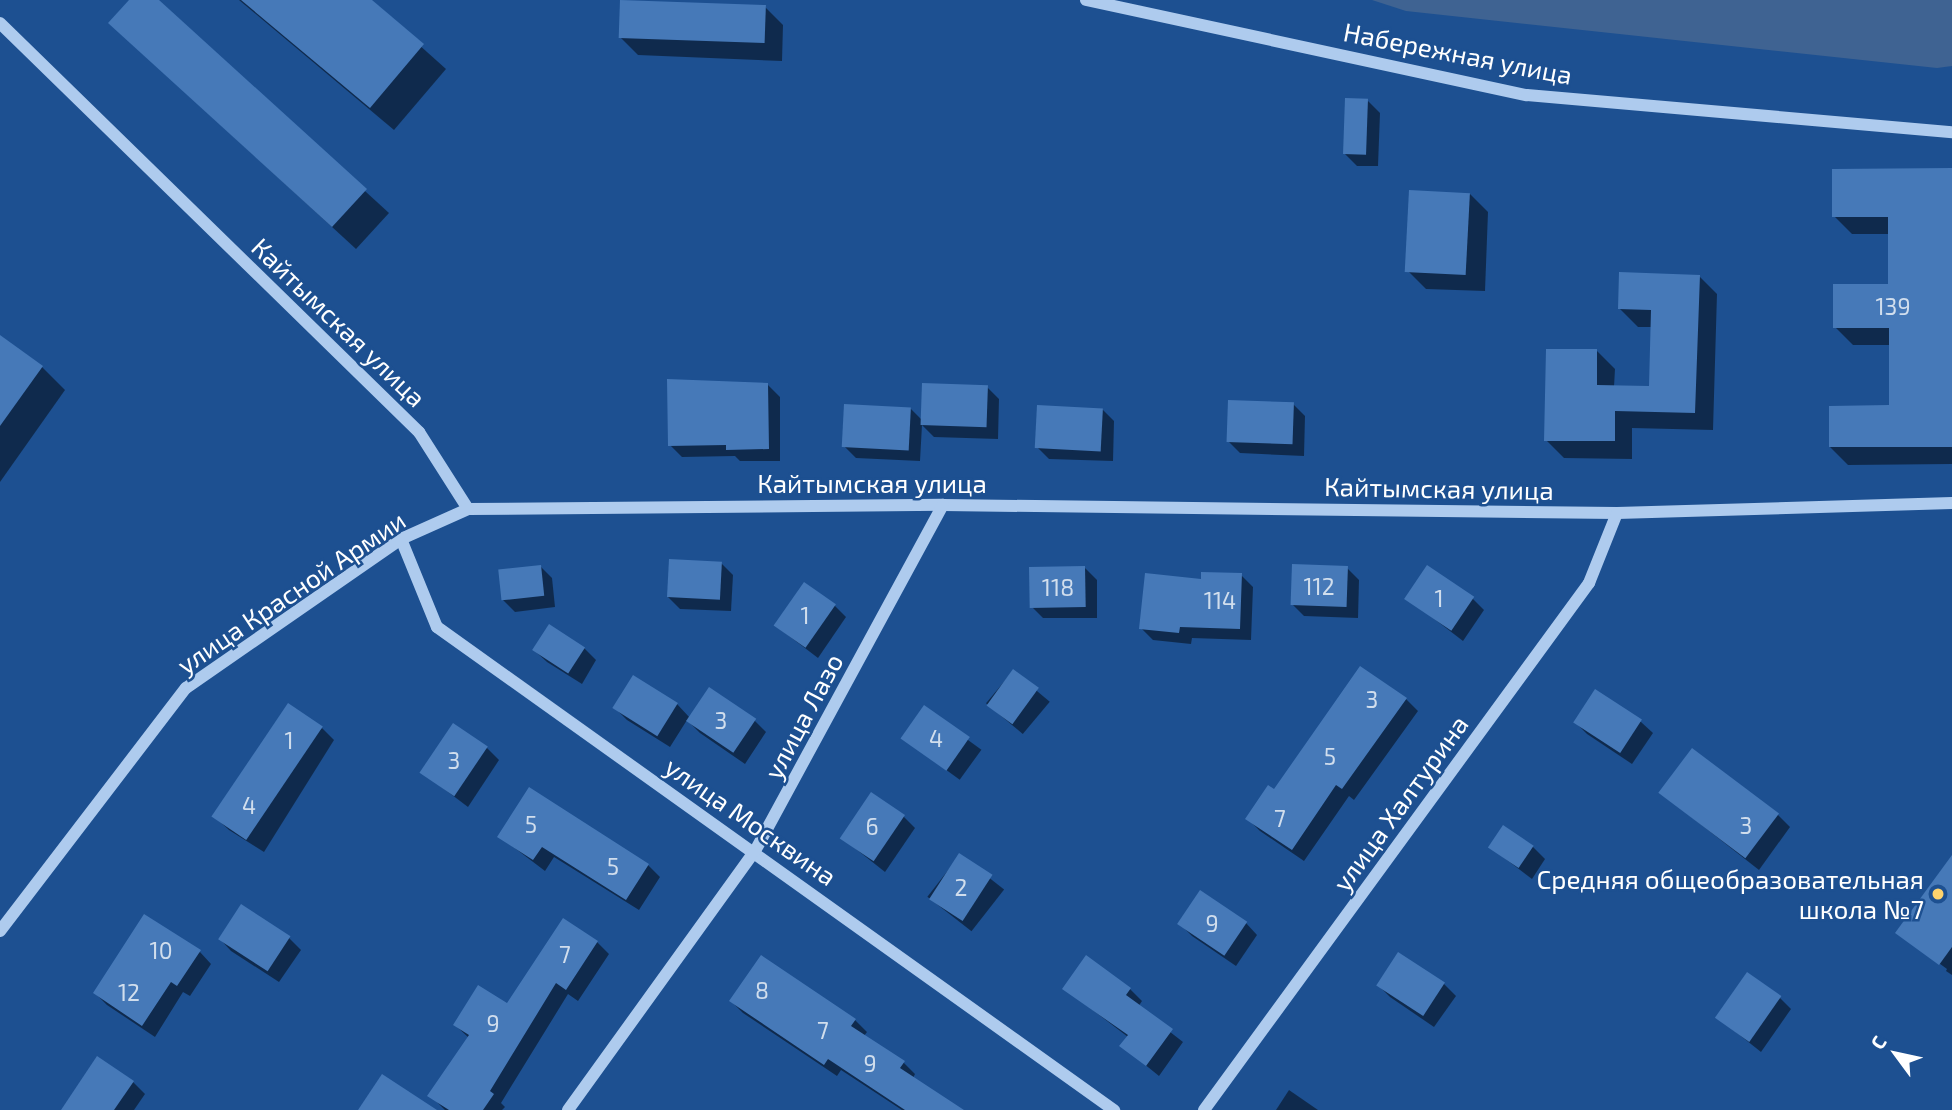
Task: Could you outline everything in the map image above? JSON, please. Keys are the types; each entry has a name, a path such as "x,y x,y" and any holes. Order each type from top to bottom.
{"street":[{"name":"Набережная улица","path":"1086,0 1527,95 1952,132"},
{"name":"Кайтымская улица","path":"0,23 419,432 468,509 943,505 1617,513 1952,503"},
{"name":"улица Лазо","path":"568,1110 755,852 943,505"},
{"name":"улица Красной Армии","path":"0,931 186,688 401,539 468,509"},
{"name":"улица Халтурина","path":"1204,1110 1588,583 1617,513"},
{"name":"улица Москвина","path":"401,539 437,627 1114,1110"}],"water":[{"path":"1372,0 1952,0 1952,66 1937,68 1406,11"}],"building":[{"path":"129,0 159,0 367,189 332,227 108,23"},
{"path":"241,0 372,0 424,44 370,108"},
{"path":"620,0 766,5 765,43 619,38"},
{"path":"1345,98 1368,99 1366,155 1343,154"},
{"path":"1952,168 1952,447 1829,447 1829,406 1889,405 1889,328 1833,328 1833,284 1888,284 1888,217 1832,217 1832,169"},
{"path":"1409,190 1470,193 1466,275 1405,272"},
{"path":"1619,272 1700,275 1695,413 1615,411 1615,441 1544,441 1546,349 1597,349 1597,385 1649,386 1651,310 1618,309"},
{"path":"0,335 43,366 0,426"},
{"path":"667,379 768,383 769,449 726,450 726,445 668,446"},
{"path":"922,383 988,385 986,427 921,425"},
{"path":"1228,400 1294,402 1292,444 1227,442"},
{"path":"844,404 911,408 909,450 842,447"},
{"path":"1037,405 1103,408 1101,451 1035,448"},
{"path":"669,559 722,562 720,600 667,597"},
{"path":"1292,564 1348,566 1347,607 1291,605"},
{"path":"541,565 544,596 501,600 498,569"},
{"path":"1427,565 1474,597 1451,631 1404,599"},
{"path":"1085,566 1086,607 1030,608 1029,567"},
{"path":"1201,572 1242,573 1240,629 1180,627 1179,633 1139,629 1145,573 1201,579"},
{"path":"804,582 836,604 806,648 774,625"},
{"path":"549,624 585,647 568,673 532,650"},
{"path":"1360,666 1407,698 1342,789 1336,785 1292,850 1245,819 1268,785 1274,789"},
{"path":"1013,669 1039,688 1012,724 987,705"},
{"path":"633,675 678,703 657,736 612,708"},
{"path":"709,687 756,719 733,753 686,721"},
{"path":"1595,689 1642,719 1620,753 1573,723"},
{"path":"288,703 323,726 246,840 211,817"},
{"path":"924,705 970,737 946,771 900,739"},
{"path":"453,723 488,746 454,796 419,773"},
{"path":"1692,748 1779,814 1745,858 1658,793"},
{"path":"529,787 649,864 626,900 542,847 533,860 497,837"},
{"path":"871,792 905,815 874,861 840,838"},
{"path":"1503,825 1534,846 1519,868 1488,847"},
{"path":"959,853 993,875 963,921 929,899"},
{"name":"Средняя общеобразовательная школа №7","path":"1952,855 1952,947 1939,965 1895,933"},
{"path":"1200,890 1247,922 1224,956 1177,924"},
{"path":"241,904 290,936 268,971 218,939"},
{"path":"144,914 201,950 177,986 171,982 142,1026 93,993"},
{"path":"563,918 598,941 566,990 556,983 490,1091 494,1094 483,1110 449,1110 427,1096 469,1035 453,1025 478,985 507,1003"},
{"path":"1398,952 1445,982 1423,1016 1376,986"},
{"path":"761,955 856,1019 851,1026 905,1061 900,1068 964,1110 905,1110 828,1059 824,1065 729,1001"},
{"path":"1086,955 1131,988 1126,995 1173,1029 1146,1066 1119,1046 1128,1035 1062,989"},
{"path":"1747,972 1781,996 1749,1042 1715,1018"},
{"path":"97,1056 134,1081 114,1110 61,1110"},
{"path":"382,1074 437,1110 358,1110"}],"place":[{"name":"Средняя общеобразовательная школа №7","path":"1938,894"}]}
